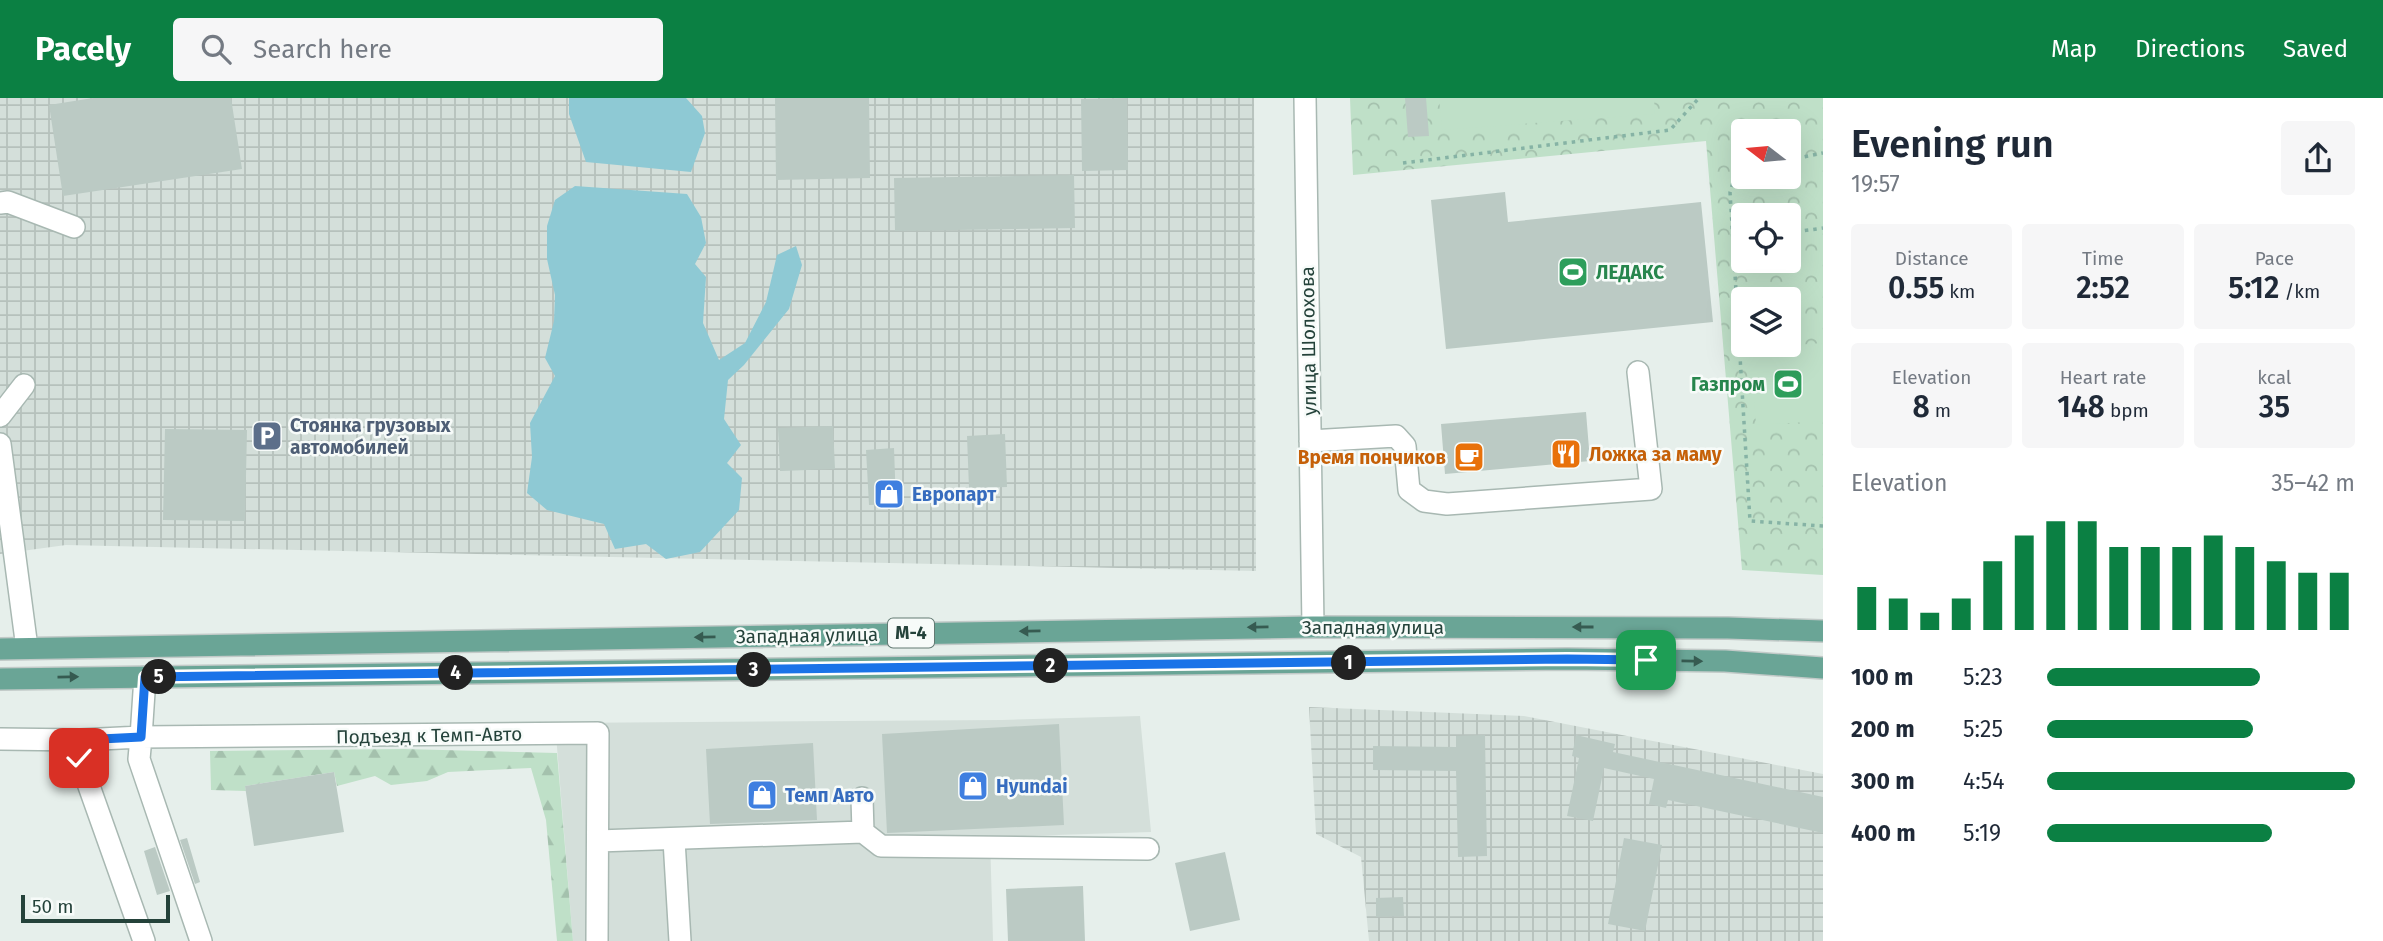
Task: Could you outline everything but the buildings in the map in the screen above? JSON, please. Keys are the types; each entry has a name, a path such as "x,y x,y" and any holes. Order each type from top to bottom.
{"main road":[{"name":"Западная улица","path":"0,649 1313,627 1728,628 1823,631"},
{"name":"Западная улица","path":"0,679 1567,659 1726,661 1823,668"}],"street":[{"name":"улица Шолохова","path":"1305,98 1313,627"},
{"path":"0,203 8,202 74,227"},
{"path":"1310,441 1396,436 1405,446 1409,490 1424,500 1447,504 1651,489 1638,372"},
{"path":"0,416 24,386"},
{"path":"0,444 9,575 27,648"},
{"path":"145,677 139,759 201,941"},
{"name":"Подъезд к Темп-Авто","path":"141,737 598,733 597,941"},
{"path":"0,740 141,737"},
{"path":"80,740 79,758 144,941"},
{"path":"862,798 863,832"},
{"path":"598,842 863,832 881,846 1148,849"},
{"path":"674,840 680,941"}],"path":[{"path":"1403,163 1670,130 1699,98"},
{"path":"1801,157 1823,153"},
{"path":"1731,189 1731,215"},
{"path":"1801,231 1823,228"},
{"path":"1734,273 1750,521 1823,526"}],"shaded area":[{"path":"0,98 1254,98 1256,571 66,545 0,554"},
{"path":"1309,707 1524,716 1823,774 1823,941 1369,941 1361,857 1316,834"},
{"name":"Темп Авто","path":"1140,716 1151,832 990,837 993,941 573,941 555,723 1002,720"}],"green space":[{"path":"1350,98 1823,98 1823,575 1742,570 1706,141 1353,175"},
{"path":"1439,98 1654,98 1655,114 1442,130"},
{"name":"Газпром","path":"1823,343 1823,421 1756,425 1752,357 1801,357 1801,345"},
{"path":"404,749 557,753 573,941 557,941 546,820 531,768 448,772 427,781 391,785 375,776 337,786 334,772 245,786 246,791 211,790 210,751"}],"water":[{"path":"569,98 686,98 702,116 705,133 691,172 586,162 569,114"},
{"path":"575,186 687,194 701,217 706,243 695,264 706,277 703,323 719,360 745,343 766,302 777,255 796,246 802,265 789,309 744,365 728,380 724,419 741,445 727,463 742,478 739,510 700,552 666,559 646,544 615,549 604,524 547,510 527,493 532,457 530,423 555,376 545,358 554,321 555,295 547,259 547,226 555,200"}],"place":[{"name":"ЛЕДАКС","path":"1573,272"},
{"name":"Газпром","path":"1788,384"},
{"name":"Стоянка грузовых автомобилей","path":"267,436"},
{"name":"Ложка за маму","path":"1566,454"},
{"name":"Время пончиков","path":"1469,457"},
{"name":"Европарт","path":"889,494"},
{"name":"Hyundai","path":"973,786"},
{"name":"Темп Авто","path":"762,795"}],"route":[{"path":"79,758 80,740 141,737 145,677 1646,660"}]}
